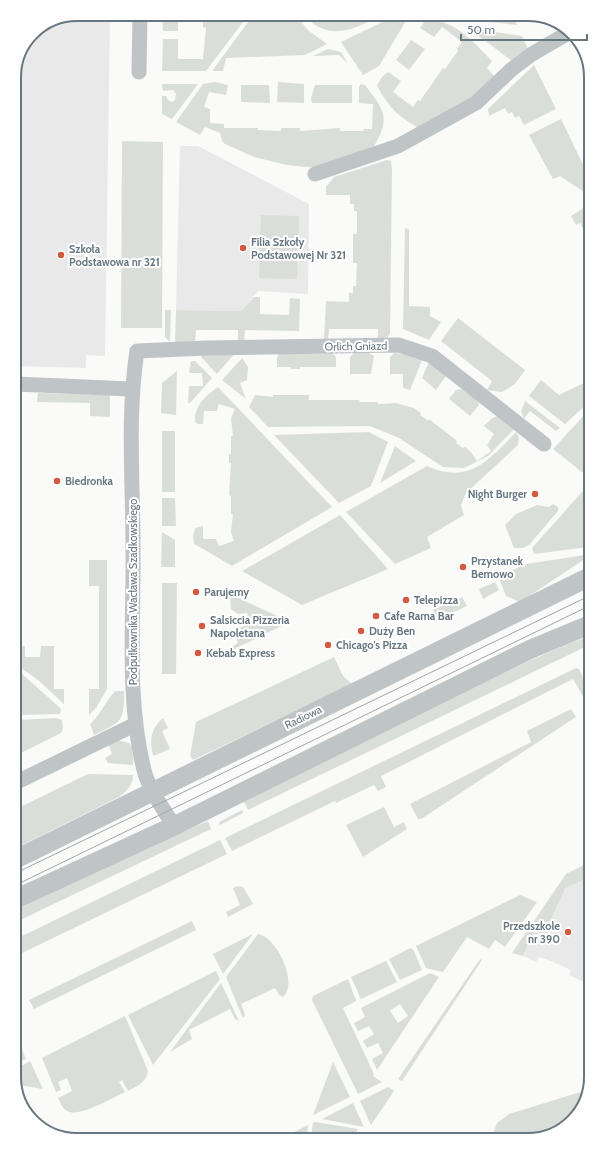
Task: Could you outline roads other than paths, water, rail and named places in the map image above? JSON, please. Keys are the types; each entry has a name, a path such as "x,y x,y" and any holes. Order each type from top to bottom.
{"street":[{"path":"139,72 140,21"},
{"path":"315,174 398,146 476,103 532,54 565,35"},
{"name":"Orlich Gniazd","path":"136,351 207,348 399,345 432,356 544,444"},
{"name":"Podpułkownika Wacława Szadkowskiego","path":"136,351 131,389 133,548 132,679 136,724 144,770 153,791 174,826"},
{"path":"21,384 131,389"},
{"name":"Radiowa","path":"21,857 584,579"},
{"path":"21,897 174,826 531,649 584,628"},
{"path":"21,780 136,724"}],"tram line":[{"path":"21,871 584,598"},
{"path":"21,883 584,608"}],"place":[{"name":"Filia Szkoły Podstawowej Nr 321","path":"243,248"},
{"name":"Szkoła Podstawowa nr 321","path":"61,255"},
{"name":"Biedronka","path":"57,481"},
{"name":"Night Burger","path":"535,494"},
{"name":"Przystanek Bemowo","path":"463,567"},
{"name":"Parujemy","path":"196,592"},
{"name":"Telepizza","path":"406,600"},
{"name":"Cafe Rama Bar","path":"376,616"},
{"name":"Salsiccia Pizzeria Napoletana","path":"202,626"},
{"name":"Duży Ben","path":"361,631"},
{"name":"Chicago's Pizza","path":"328,645"},
{"name":"Kebab Express","path":"198,653"},
{"name":"Przedszkole nr 390","path":"568,932"}]}
